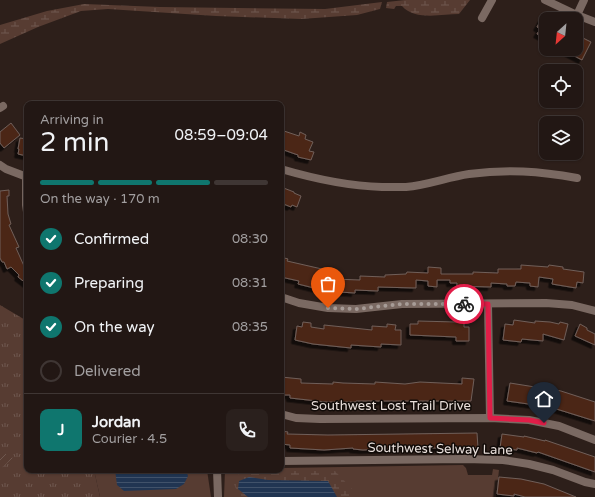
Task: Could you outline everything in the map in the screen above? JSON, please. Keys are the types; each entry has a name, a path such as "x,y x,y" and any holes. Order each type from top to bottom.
{"street":[{"path":"482,18 492,0"},
{"path":"545,0 571,12"},
{"path":"578,12 584,0"},
{"path":"583,17 595,22"},
{"path":"0,165 6,169 24,175"},
{"path":"284,170 311,178 368,186 406,187 467,174 524,170 577,178"},
{"path":"284,298 299,303 321,307 356,309 402,304 546,303 572,305 595,311"},
{"path":"488,304 490,418"},
{"name":"Southwest Lost Trail Drive","path":"284,415 296,418 320,419 490,418 529,420 559,426 595,440"},
{"name":"Southwest Selway Lane","path":"284,460 503,460 553,470 585,482 595,484"},
{"path":"217,473 218,497"}],"green space":[{"path":"405,0 470,0 459,14 429,16 414,14 407,11 402,6 396,6 394,9 386,8 387,2"},
{"path":"382,2 380,9 357,15 301,19 216,16 108,9 81,11 38,27 0,44 0,25 47,11 84,4 160,7 325,9"},
{"path":"0,305 24,319 24,473 95,473 100,497 0,497"},
{"path":"0,451 13,458 0,469"},
{"path":"463,465 466,468 468,475 492,475 493,469 499,470 496,497 224,497 225,473 284,473 284,468"},
{"path":"284,471 335,471 352,489 357,497 240,497 233,482 240,473 284,473"},
{"path":"95,473 207,473 211,497 100,497"}],"water":[{"path":"115,473 187,473 188,476 184,484 176,489 124,491 117,485"},
{"path":"249,477 268,480 328,481 337,497 248,497 238,489 239,481"}],"building":[{"path":"583,38 591,42 582,60 574,56 583,56"},
{"path":"11,123 20,135 4,148 0,143 0,132"},
{"path":"284,131 299,136 300,132 306,135 305,139 313,142 309,151 314,152 311,160 298,157 298,155 284,150"},
{"path":"20,138 24,139 24,155 18,154"},
{"path":"284,188 301,196 297,207 292,205 291,207 284,204"},
{"path":"9,190 9,196 7,196 8,214 11,224 9,225 19,247 16,248 24,266 24,282 18,277 19,275 11,267 7,269 4,262 2,262 0,258 0,191"},
{"path":"284,258 288,259 287,261 335,272 333,279 360,280 360,276 385,277 385,275 406,274 407,272 428,273 428,267 441,268 441,274 473,274 473,272 498,273 498,269 521,269 521,265 548,267 549,265 584,272 583,283 577,282 576,288 552,284 553,279 539,277 538,287 530,286 530,283 516,282 515,286 491,283 491,287 457,286 457,283 450,283 450,280 437,280 437,287 428,286 428,281 416,280 416,288 378,287 378,291 355,290 355,293 339,292 339,290 322,286 322,290 298,284 299,281 284,278"},
{"path":"514,320 535,323 535,321 559,324 560,322 568,324 564,340 543,334 543,341 522,339 521,342 503,340 505,324 513,325"},
{"path":"418,321 464,321 464,327 469,327 469,341 456,341 456,337 410,335 410,324 418,324"},
{"path":"303,322 311,323 311,327 324,329 324,325 372,330 372,326 387,327 387,324 396,325 395,330 401,330 401,345 381,344 381,347 351,345 351,348 313,344 295,340 297,326 302,327"},
{"path":"580,324 595,334 595,345 575,336"},
{"path":"284,377 301,379 301,383 333,384 333,382 405,384 420,382 462,384 462,378 474,379 471,401 326,402 290,398 290,395 284,395"},
{"path":"510,383 561,391 595,402 595,421 550,407 507,401"},
{"path":"284,431 288,432 287,434 328,435 477,433 478,448 401,447 363,450 353,448 324,450 290,448 290,445 284,444"},
{"path":"502,434 545,440 595,457 595,472 538,452 517,448 517,450 500,448"},
{"path":"499,477 521,479 544,484 576,497 525,497 514,494 514,496 497,494"}],"way so far":[{"path":"328,308 356,309 402,304 464,304"}],"route":[{"path":"464,304 488,304 490,418 529,420 544,423"}]}
